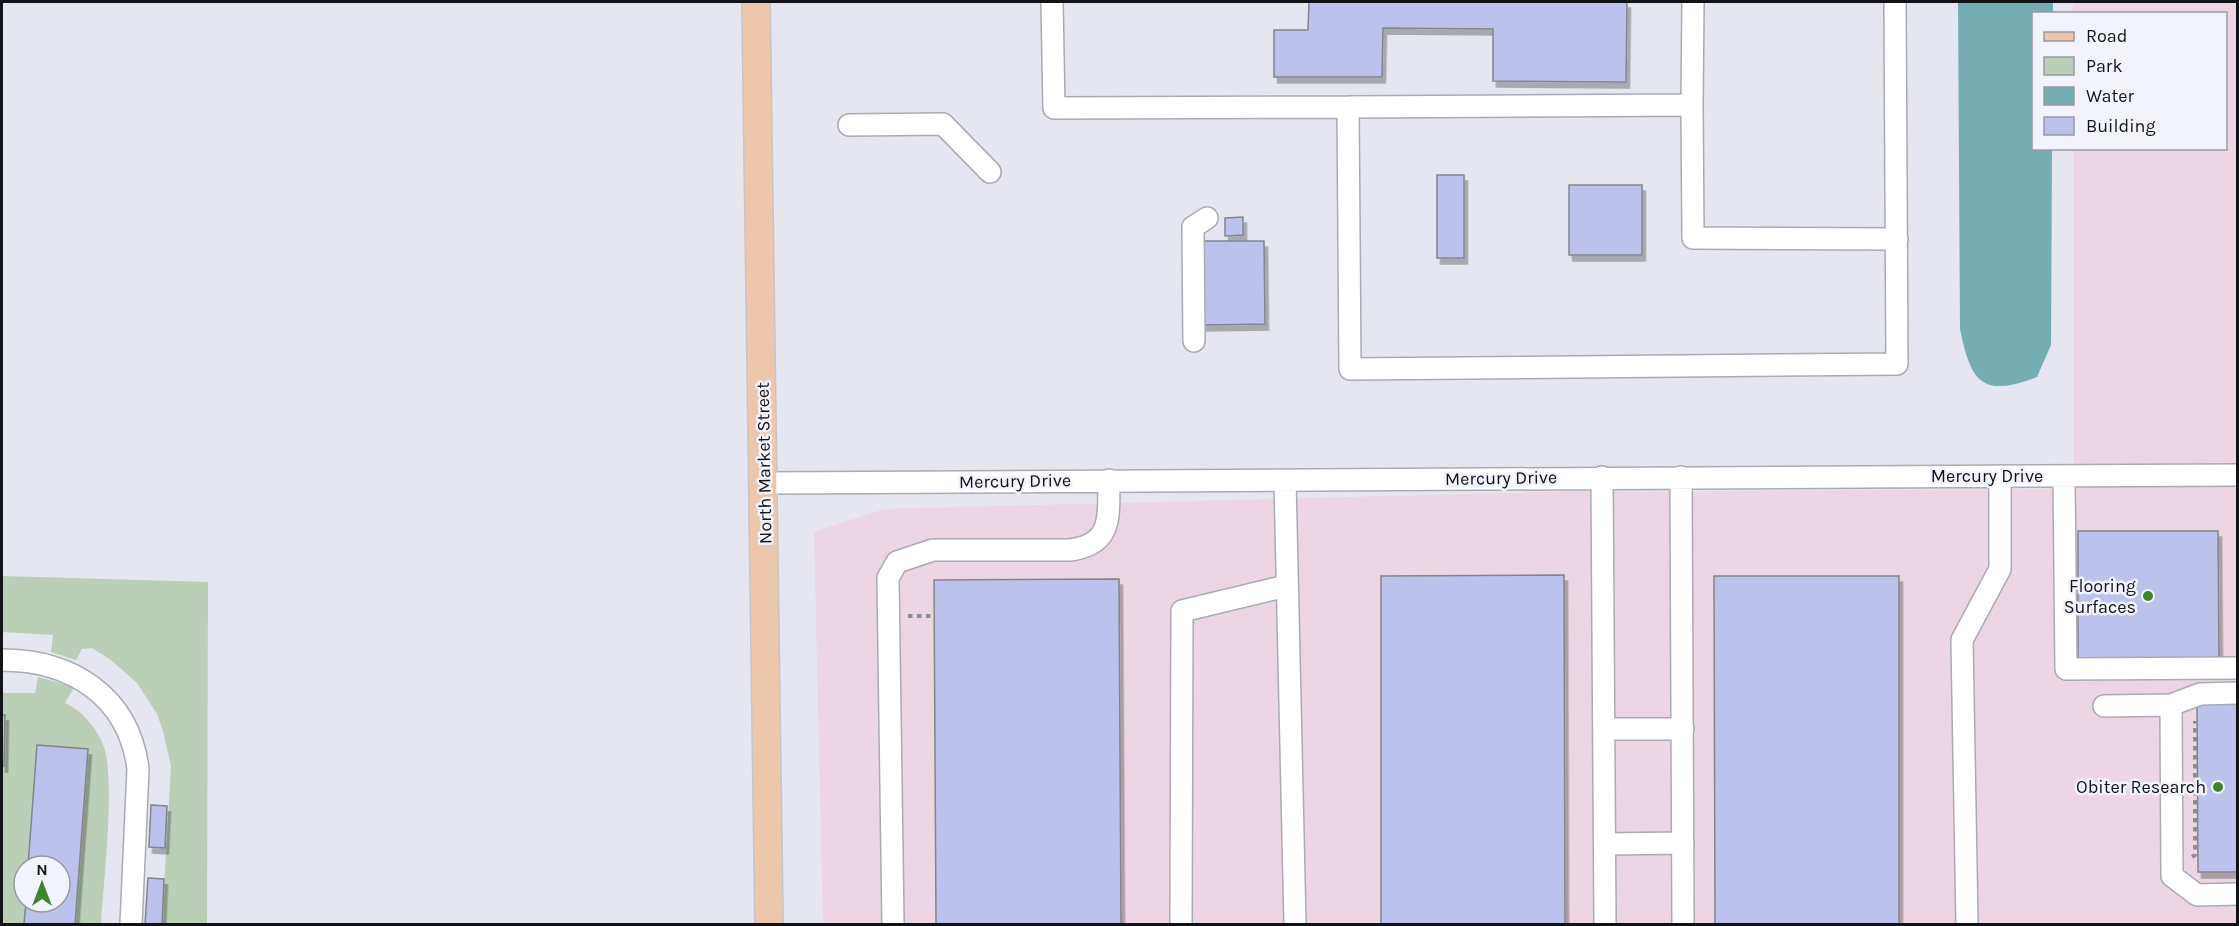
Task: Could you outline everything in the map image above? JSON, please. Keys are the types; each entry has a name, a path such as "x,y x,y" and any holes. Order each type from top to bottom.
{"main road":[{"name":"North Market Street","path":"756,2 765,483 769,924"}],"street":[{"path":"1052,2 1054,108 1692,105"},
{"path":"1693,2 1693,238 1897,239"},
{"path":"1348,107 1350,369 1897,364 1895,2"},
{"path":"849,125 943,124 990,172"},
{"path":"1194,341 1193,227 1207,218"},
{"name":"Mercury Drive","path":"765,483 2238,475"},
{"path":"1967,924 1962,640 2000,569 2000,476"},
{"path":"2064,476 2066,669 2238,668"},
{"path":"1602,477 1605,924"},
{"path":"1681,477 1683,924"},
{"path":"893,924 888,578 897,562 933,550 1070,550 1089,547 1103,536 1108,519 1109,480"},
{"path":"1285,480 1295,924"},
{"path":"1180,924 1182,611 1286,586"},
{"path":"2,660 25,660 52,665 80,677 116,713 135,745 138,769 131,924"},
{"path":"2104,706 2171,705 2200,694 2238,693"},
{"path":"2171,705 2172,876 2197,895 2238,894"},
{"path":"1604,729 1683,729"},
{"path":"1605,844 1683,843"}],"path":[{"path":"889,616 935,616"}],"shaded area":[{"path":"2073,2 2237,2 2237,924 823,924 814,532 884,509 1544,492 2074,489 2074,150 2227,150 2227,12 2073,12"}],"green space":[{"path":"2,576 208,582 207,924 162,924 171,766 157,714 137,683 111,660 92,648 82,649 76,660 51,652 53,635 2,632"},
{"path":"38,677 71,686 73,689 65,703 82,714 102,742 106,757 109,803 101,924 2,924 2,693 35,693"}],"water":[{"path":"1958,2 2053,2 2053,12 2032,12 2032,150 2052,150 2051,345 2037,377 2003,386 1991,385 1982,381 1975,373 1969,362 1960,329"}],"building":[{"path":"1309,2 1627,2 1626,82 1493,81 1493,29 1383,28 1382,77 1274,77 1274,30 1308,30"},
{"path":"1437,175 1464,175 1464,258 1437,258"},
{"path":"1569,185 1642,185 1642,255 1569,255"},
{"path":"1243,217 1243,235 1225,236 1225,218"},
{"path":"1202,241 1264,241 1265,324 1203,325"},
{"name":"Flooring Surfaces","path":"2078,531 2218,531 2219,661 2078,661"},
{"path":"1564,575 1565,924 1381,924 1381,576"},
{"path":"1714,576 1899,576 1899,924 1715,924"},
{"path":"1119,579 1121,924 936,924 934,580"},
{"name":"Obiter Research","path":"2197,702 2238,702 2238,872 2198,872"},
{"path":"2,715 5,715 4,766 2,766"},
{"path":"37,745 88,749 75,924 24,924 25,914 72,914 72,854 29,854"},
{"path":"151,805 167,806 165,848 149,847"},
{"path":"148,878 164,879 162,924 145,924"}],"place":[{"name":"Flooring Surfaces","path":"2148,596"},
{"name":"Obiter Research","path":"2218,787"}]}
